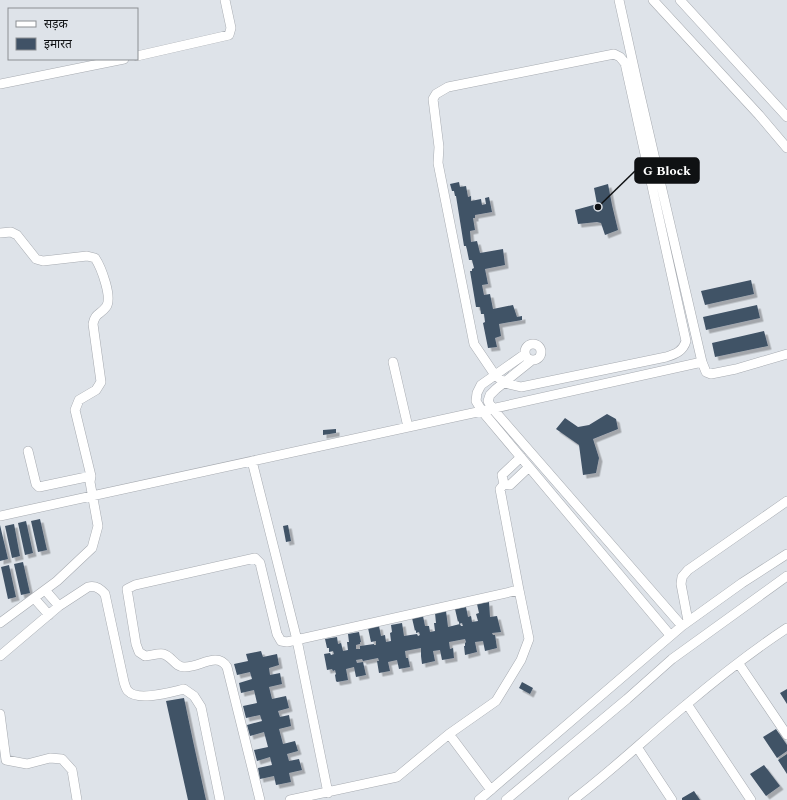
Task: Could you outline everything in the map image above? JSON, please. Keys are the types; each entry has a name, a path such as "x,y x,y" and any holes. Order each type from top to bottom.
{"street":[{"path":"138,56 229,35 231,28 225,0"},
{"path":"619,0 702,362 706,372 712,374 736,369 787,354"},
{"path":"653,0 759,114 787,148"},
{"path":"680,0 787,117"},
{"path":"614,54 620,57 624,62 686,341 685,346 676,354 666,357 522,387 505,383 495,375 474,344 438,163 440,147 433,99 436,94 448,87 614,54"},
{"path":"0,84 119,60"},
{"path":"0,233 10,232 17,235 36,259 43,261 87,256 95,258 100,266 109,300 107,306 94,317 93,324 101,382 96,390 79,400 75,410 91,477 90,482 95,495 98,526 92,548 45,590 0,623"},
{"path":"670,635 482,411 476,401 477,393 481,385 495,375 529,357 505,383 490,395 488,401 492,408 685,624"},
{"path":"393,362 408,427"},
{"path":"0,516 702,362"},
{"path":"28,451 36,484 39,487 91,477"},
{"path":"504,484 502,475 521,457"},
{"path":"252,461 297,640 328,792"},
{"path":"504,484 510,485 530,468"},
{"path":"290,800 397,777 449,734 496,701 521,660 529,639 500,489 504,484"},
{"path":"685,624 681,584 682,577 688,570 787,501"},
{"path":"479,800 670,635 742,583 787,554"},
{"path":"260,800 227,668 224,663 216,660 184,667 178,666 171,658 163,654 144,656 139,652 136,644 127,589 135,585 255,558 260,563 277,634 281,641 287,642 519,590"},
{"path":"506,800 627,699 672,659 787,576"},
{"path":"0,656 59,606 88,587 93,586 101,589 105,594 124,682 128,691 135,696 146,697 184,689 194,696 201,707 220,800"},
{"path":"45,590 59,606"},
{"path":"34,598 49,615"},
{"path":"573,800 583,797 637,747 687,704 763,644 787,628"},
{"path":"739,664 787,735"},
{"path":"687,704 751,800"},
{"path":"0,714 6,760 27,764 50,758 62,759 72,770 77,800"},
{"path":"449,734 491,790"},
{"path":"637,747 672,800"}],"building":[{"path":"459,182 460,187 466,186 468,197 471,196 471,201 481,199 482,205 486,204 485,198 489,197 492,212 475,215 475,218 473,218 475,230 470,231 471,242 477,241 480,253 503,249 505,265 485,269 488,284 482,285 484,295 490,294 493,309 513,305 517,317 522,316 522,320 499,324 501,336 495,338 497,347 488,348 483,323 485,322 484,314 481,314 480,307 476,307 470,271 474,268 472,260 469,260 466,246 464,246 456,196 454,191 452,191 450,184"},
{"path":"608,184 618,230 605,235 601,223 578,224 575,210 597,204 594,188"},
{"path":"751,280 754,294 705,305 701,291"},
{"path":"757,305 760,318 706,330 703,317"},
{"path":"764,331 768,346 715,357 712,343"},
{"path":"607,414 616,419 618,429 593,439 599,458 596,473 583,475 579,445 556,429 565,418 578,427 589,425"},
{"path":"336,429 336,433 323,435 323,430"},
{"path":"40,519 47,550 38,552 31,521"},
{"path":"26,521 33,553 25,555 18,523"},
{"path":"14,524 20,556 12,558 5,526"},
{"path":"0,525 8,559 0,561"},
{"path":"288,525 291,541 286,542 283,526"},
{"path":"23,562 30,593 21,595 14,564"},
{"path":"9,565 16,597 8,599 1,567"},
{"path":"489,602 490,617 497,616 501,632 492,633 495,635 497,648 485,651 483,641 475,642 477,652 465,655 465,639 449,642 450,649 453,648 454,658 442,660 440,650 433,651 435,661 422,664 421,648 405,651 410,667 399,669 397,660 388,662 390,671 379,673 378,658 363,661 362,659 356,660 357,663 363,662 366,675 356,677 354,667 346,669 348,680 337,682 335,670 327,670 324,654 334,654 333,651 329,652 325,639 337,637 338,644 341,643 343,651 348,650 348,634 359,632 361,642 360,644 356,645 356,649 360,649 360,646 376,645 376,641 371,642 368,628 379,626 381,636 385,635 386,642 391,641 391,625 402,623 404,636 417,634 418,636 420,635 419,632 416,633 416,630 415,631 412,618 423,616 425,626 429,626 430,632 435,631 435,613 446,611 448,627 460,624 463,626 462,623 459,624 459,621 458,622 455,609 466,607 468,617 471,616 472,622 478,621 476,614 479,613 477,604"},
{"path":"261,651 263,657 277,654 279,665 269,668 270,675 280,673 282,684 269,687 272,699 286,696 289,708 278,711 280,717 289,715 291,726 279,729 283,744 295,741 298,751 287,754 289,761 299,759 302,770 289,773 291,782 276,785 274,776 260,779 258,768 272,765 270,757 257,761 254,750 268,747 264,732 250,736 247,725 262,721 260,715 246,718 243,706 257,703 254,690 241,693 239,683 252,679 250,672 237,675 234,664 248,661 246,654"},
{"path":"522,682 533,688 530,694 519,688"},
{"path":"787,689 787,704 780,693"},
{"path":"184,698 206,800 188,800 166,701"},
{"path":"776,729 787,745 787,751 777,758 763,737"},
{"path":"787,754 787,774 778,760"},
{"path":"764,765 780,786 766,796 750,774"},
{"path":"694,791 700,800 682,800 682,798"}],"place":[{"name":"G Block","path":"598,207"}]}
